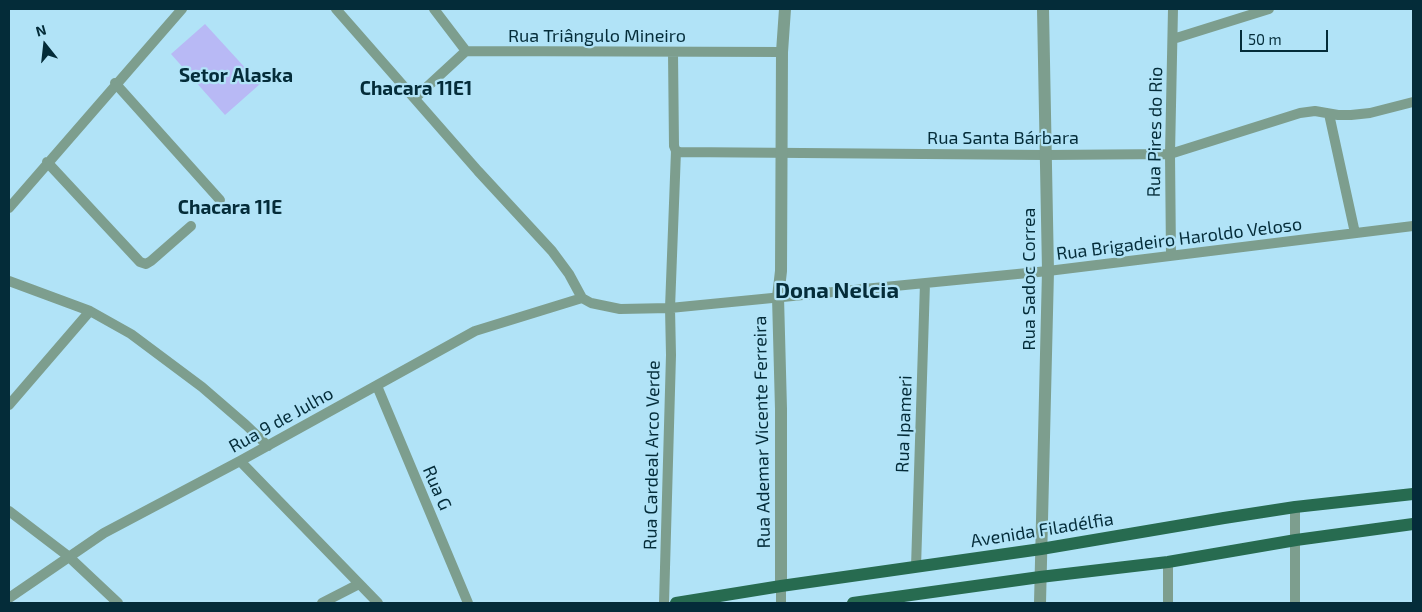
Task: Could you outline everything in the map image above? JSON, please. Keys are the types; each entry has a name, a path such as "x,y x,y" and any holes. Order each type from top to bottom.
{"main road":[{"name":"Avenida Filadélfia","path":"676,603 1041,549 1295,507 1413,494"},
{"path":"853,603 913,600 1040,577 1168,562 1296,540 1413,524"}],"street":[{"path":"9,208 182,9"},
{"path":"336,9 552,252 586,300"},
{"path":"415,98 466,51 434,9"},
{"name":"Rua Ademar Vicente Ferreira","path":"781,586 781,408 778,297 781,271 780,153 782,52 785,9"},
{"name":"Rua Sadoc Correa","path":"1040,603 1048,271 1043,9"},
{"name":"Rua Pires do Rio","path":"1171,256 1170,154 1173,9"},
{"path":"1173,39 1269,9"},
{"name":"Rua Triângulo Mineiro","path":"466,51 782,52"},
{"path":"673,53 675,148"},
{"path":"115,84 220,200"},
{"name":"Rua Santa Bárbara","path":"675,148 680,152 1046,155 1170,154 1300,113 1315,111 1330,114 1361,114 1413,102"},
{"path":"1330,114 1355,233"},
{"name":"Rua Cardeal Arco Verde","path":"664,603 675,148"},
{"path":"48,162 140,262 146,264 151,261 191,226"},
{"name":"Rua Brigadeiro Haroldo Veloso","path":"586,300 620,308 670,308 1048,271 1413,226"},
{"path":"9,281 90,312 131,334 209,393 268,446"},
{"name":"Rua Ipameri","path":"916,567 925,283"},
{"name":"Rua 9 de Julho","path":"9,598 104,533 268,446 475,331 586,300"},
{"path":"9,406 90,312"},
{"name":"Rua G","path":"376,386 468,603"},
{"path":"240,461 378,603"},
{"path":"1295,507 1295,603"},
{"path":"9,511 68,556 118,603"},
{"path":"1168,562 1168,603"},
{"path":"322,603 359,584"},
{"path":"781,586 781,603"}],"shaded area":[{"path":"205,24 260,84 225,115 171,54"}],"district":[{"name":"Setor Alaska","path":"236,76"},
{"name":"Chacara 11E1","path":"416,89"},
{"name":"Chacara 11E","path":"230,208"},
{"name":"Dona Nelcia","path":"837,291"}]}
